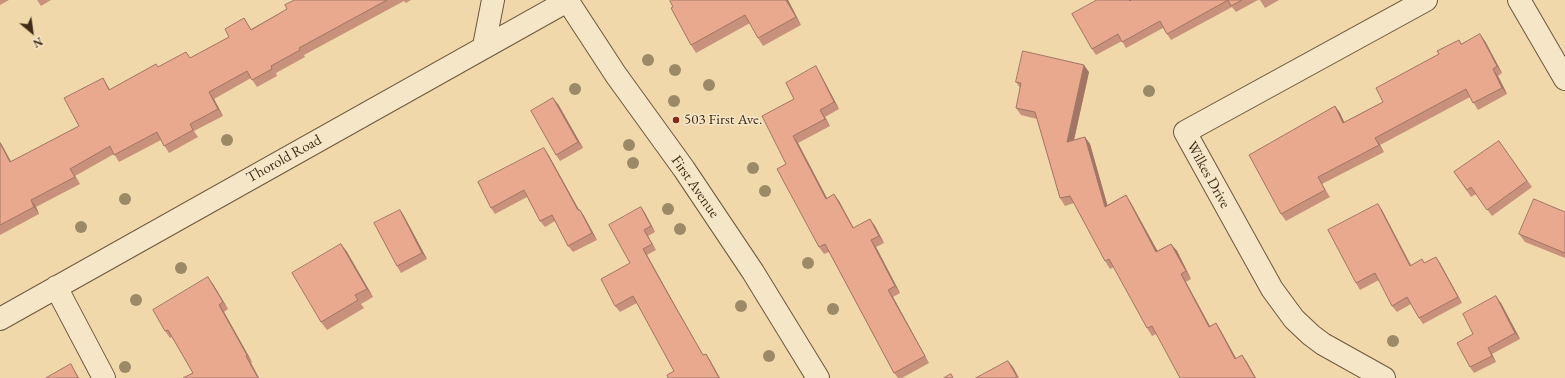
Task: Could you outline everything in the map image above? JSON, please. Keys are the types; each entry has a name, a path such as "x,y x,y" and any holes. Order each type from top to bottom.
{"street":[{"path":"484,46 493,0"},
{"name":"Thorold Road","path":"0,319 567,0"},
{"name":"First Avenue","path":"567,0 616,75 684,169 753,272 818,378"},
{"name":"Wilkes Drive","path":"1384,378 1323,344 1310,335 1294,319 1272,289 1184,132 1426,0"},
{"path":"1519,0 1565,80"},
{"path":"56,287 104,378"}],"building":[{"path":"295,0 387,0 299,48 300,50 271,66 272,69 252,80 247,71 209,92 218,109 190,124 193,130 164,146 157,132 114,155 110,146 70,169 75,177 31,200 34,207 0,225 0,143 10,162 79,126 64,98 103,78 109,90 156,64 158,67 186,52 190,58 229,37 225,29 244,18 251,30 287,9 285,5"},
{"path":"786,0 796,17 758,38 745,15 691,45 671,8 673,7 670,1"},
{"path":"1097,0 1228,0 1167,34 1160,21 1122,42 1118,34 1092,49 1072,14"},
{"path":"1228,0 1242,0 1231,6"},
{"path":"1480,34 1497,66 1493,69 1502,88 1473,103 1466,89 1375,138 1379,145 1318,177 1325,190 1281,214 1249,155 1335,106 1343,123 1383,102 1376,88 1439,54 1437,51 1459,40 1461,44"},
{"path":"1023,51 1084,65 1067,142 1085,137 1105,207 1126,195 1156,252 1171,244 1186,271 1181,274 1209,327 1216,323 1235,359 1242,355 1255,378 1180,378 1152,326 1147,328 1109,259 1105,261 1070,196 1060,198 1035,112 1016,108 1021,83 1016,82"},
{"path":"816,66 834,102 820,110 825,119 793,136 826,199 834,194 853,228 870,219 879,236 871,240 895,286 888,290 925,356 894,373 825,244 819,247 777,169 786,164 762,116 794,99 786,83"},
{"path":"553,98 578,142 556,155 531,111"},
{"path":"1499,141 1527,181 1487,210 1471,187 1467,190 1454,172"},
{"path":"544,148 592,233 568,246 552,215 540,221 524,190 491,208 478,182"},
{"path":"1534,199 1565,212 1565,253 1519,234"},
{"path":"1378,204 1410,266 1422,259 1424,263 1436,257 1458,297 1419,318 1407,297 1392,306 1375,273 1356,283 1328,230"},
{"path":"641,207 651,226 644,230 652,244 643,249 703,355 706,354 719,378 668,378 667,375 674,371 633,296 615,306 601,279 630,263 609,225"},
{"path":"400,210 422,253 397,266 374,223"},
{"path":"341,244 367,289 355,295 358,300 321,322 292,273"},
{"path":"208,277 223,302 219,305 258,378 183,378 193,373 168,330 165,331 153,310"},
{"path":"1496,296 1515,333 1488,348 1492,356 1470,367 1457,343 1473,334 1463,314"},
{"path":"1008,361 1017,377 976,378"},
{"path":"71,364 78,378 46,378"},
{"path":"951,374 953,378 944,378"}],"place":[{"name":"503 First Ave.","path":"676,120"}]}
